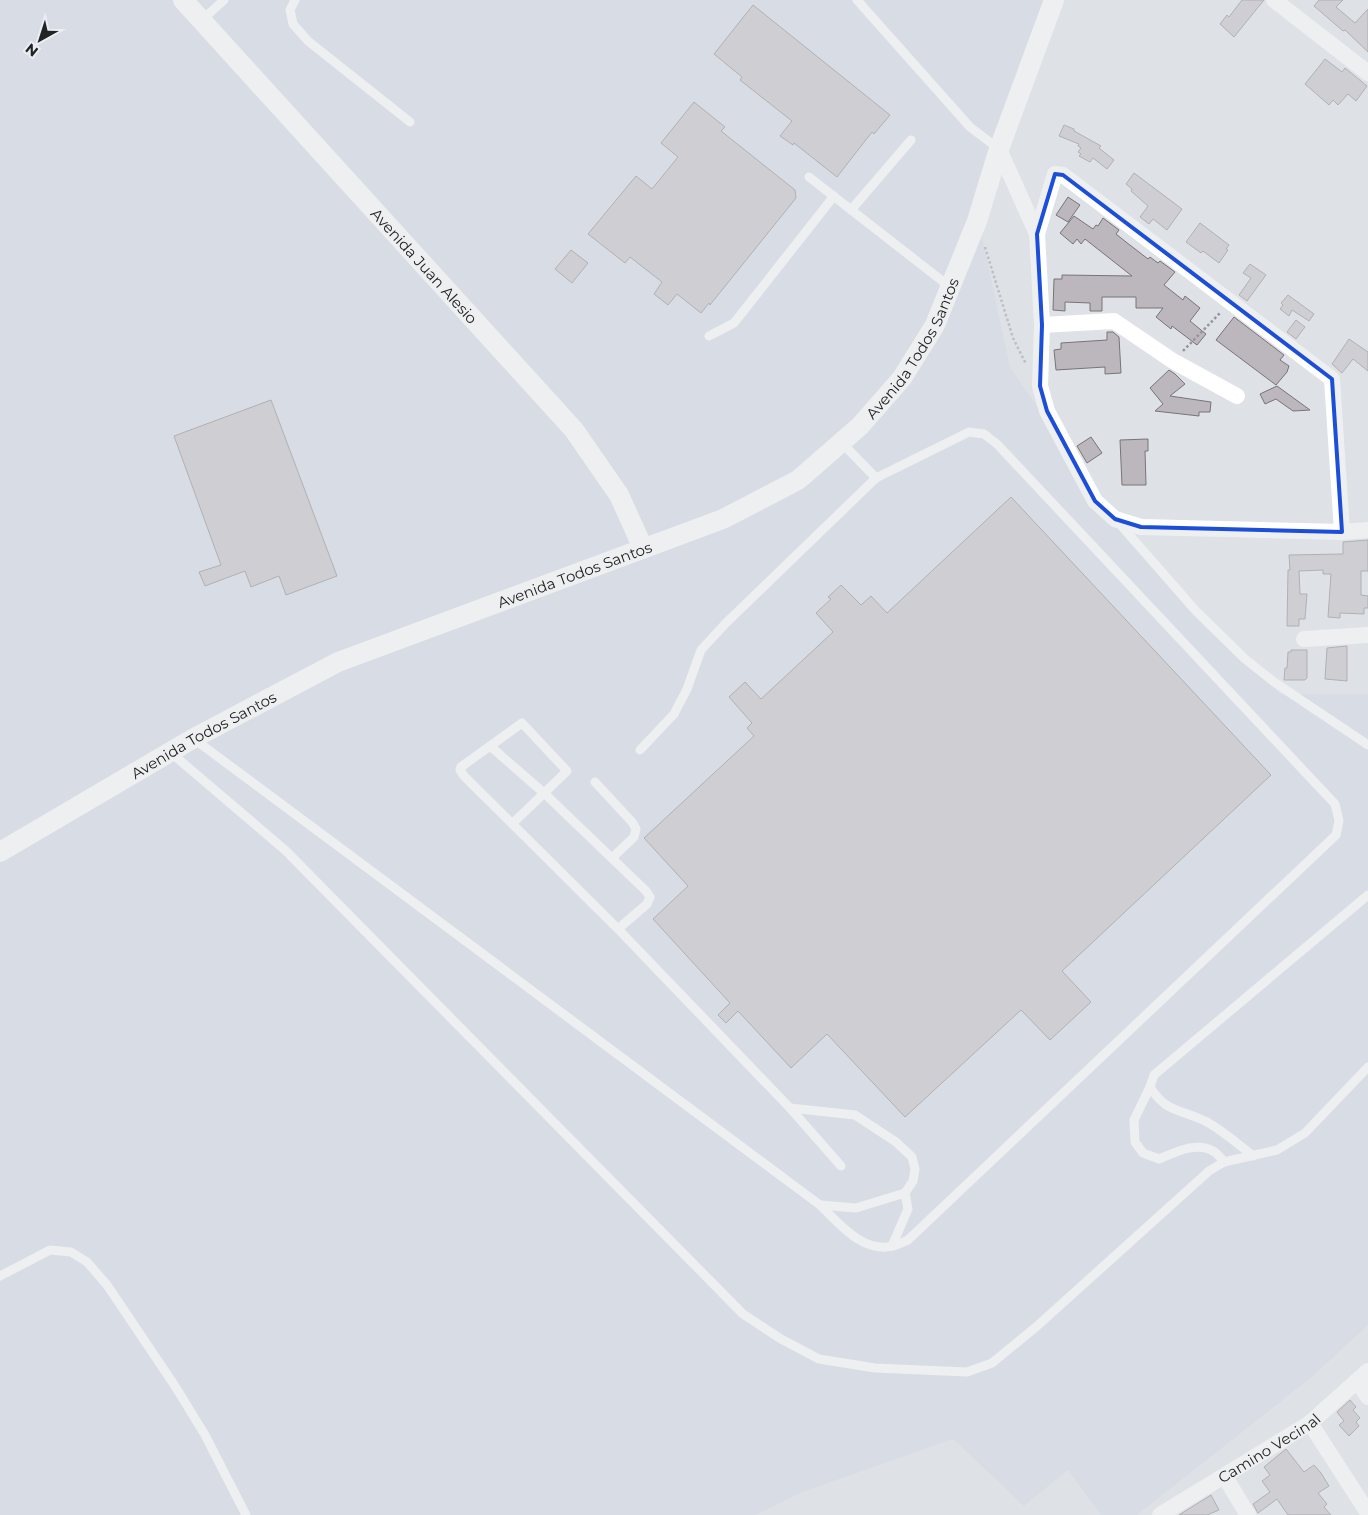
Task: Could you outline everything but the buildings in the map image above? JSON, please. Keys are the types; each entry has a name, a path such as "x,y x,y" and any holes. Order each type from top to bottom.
{"street":[{"name":"Avenida Juan Alesio","path":"184,0 574,430 619,495 643,548"},
{"name":"Avenida Todos Santos","path":"0,852 194,738 338,662 723,519 798,480 860,426 902,378 935,325 977,221 999,149 1054,0"},
{"path":"1274,0 1368,73"},
{"path":"999,149 1037,234"},
{"path":"1342,532 1332,378 1063,175 1055,174 1037,234 1042,325 1040,386 1047,410 1095,501 1115,519 1141,527 1342,532 1368,530"},
{"path":"1042,325 1114,321 1173,361 1237,396"},
{"path":"1304,639 1368,635"},
{"path":"1363,1376 1368,1397"},
{"name":"Camino Vecinal","path":"1160,1515 1310,1423 1363,1376"},
{"path":"1310,1423 1368,1513"},
{"path":"1224,1477 1248,1515"}],"lane":[{"path":"202,20 224,0"},
{"path":"295,0 290,10 293,24 308,41 410,122"},
{"path":"857,0 970,127 999,149"},
{"path":"851,210 911,140"},
{"path":"809,176 950,287"},
{"path":"710,336 734,323 834,196"},
{"path":"194,738 820,1205 855,1239 876,1246 892,1246 908,1240 1336,835 1339,821 1334,804 997,444 984,434 969,432 876,478 726,623 701,650 687,688 674,714 640,750"},
{"path":"841,442 876,478"},
{"path":"1115,519 1196,611 1245,660 1274,682 1368,745"},
{"path":"513,823 567,771 525,725 519,724 461,767 460,770 618,929 790,1108 841,1166"},
{"path":"490,746 544,793 646,891 650,897 647,904 618,929"},
{"path":"170,752 285,850 744,1314 781,1339 820,1359 875,1368 967,1372 992,1363 1036,1327 1209,1171 1224,1162 1277,1150 1305,1133 1368,1067"},
{"path":"595,782 632,822 636,829 634,837 612,858"},
{"path":"1224,1162 1212,1150 1199,1147 1186,1149 1159,1159 1143,1153 1135,1142 1134,1120 1154,1075 1368,895"},
{"path":"1150,1087 1157,1098 1168,1108 1206,1121 1253,1156"},
{"path":"790,1108 855,1115 896,1142 912,1158 915,1169 913,1182 905,1193 856,1208 820,1205"},
{"path":"892,1246 908,1209 905,1193"},
{"path":"0,1276 50,1250 71,1252 87,1262 107,1286 175,1386 205,1435 246,1515"}],"path":[{"path":"977,221 1013,338 1024,362 1040,386"},
{"path":"1173,361 1232,301"}],"highlighted area":[{"path":"1055,174 1063,175 1332,379 1342,532 1141,527 1115,519 1095,501 1047,411 1040,386 1042,325 1037,234"}],"shaded area":[{"path":"0,0 1052,0 975,204 1010,367 1110,512 1280,694 1368,694 1368,1325 1313,1376 1137,1515 1101,1515 1068,1470 1024,1506 953,1439 800,1493 756,1515 0,1515"}]}
